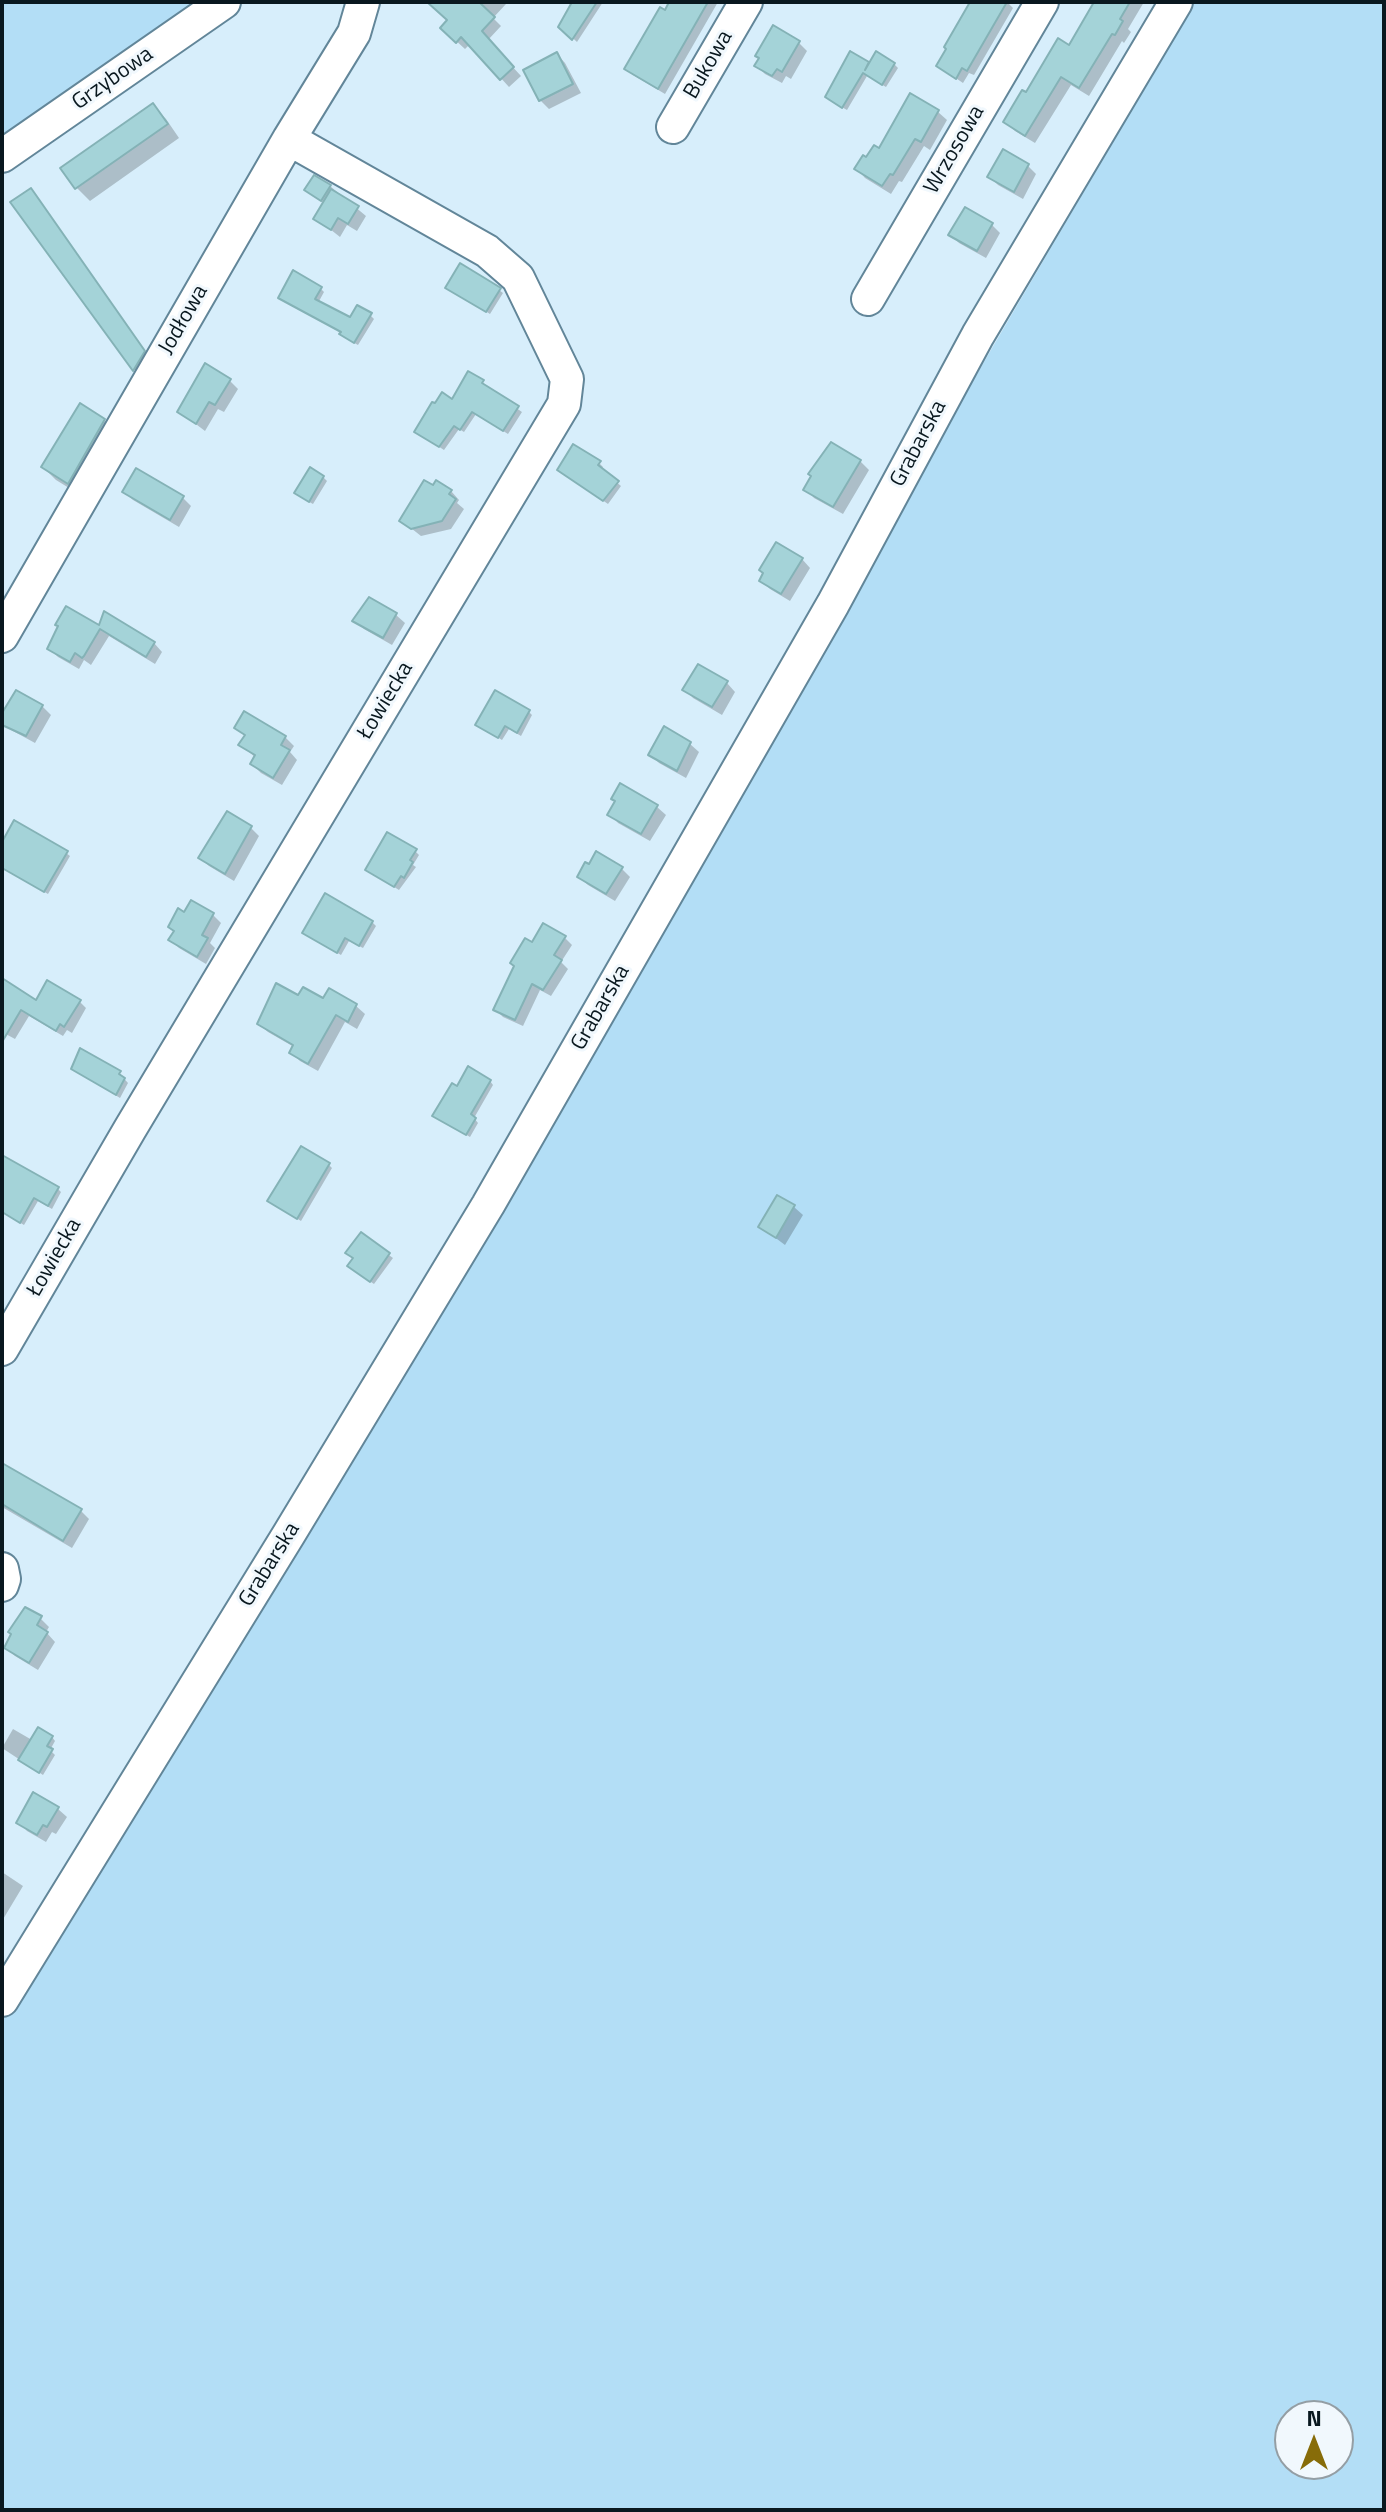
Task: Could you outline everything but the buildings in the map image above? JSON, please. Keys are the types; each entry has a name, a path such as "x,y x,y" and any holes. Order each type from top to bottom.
{"street":[{"name":"Grzybowa","path":"2,156 224,2"},
{"name":"Jodłowa","path":"2,636 289,139 354,33 363,2"},
{"name":"Bukowa","path":"673,127 746,2"},
{"name":"Wrzosowa","path":"868,299 1042,2"},
{"name":"Grabarska","path":"2,2000 488,1205 833,604 978,335 1176,2"},
{"name":"Łowiecka","path":"2,1349 138,1115 564,404 567,379 518,278 487,251 289,139"},
{"path":"2,1569 2,1585"}],"shaded area":[{"path":"2,2 203,2 2,139"},
{"path":"1195,2 1384,2 1384,2510 2,2510 2,2021 502,1184"}]}
